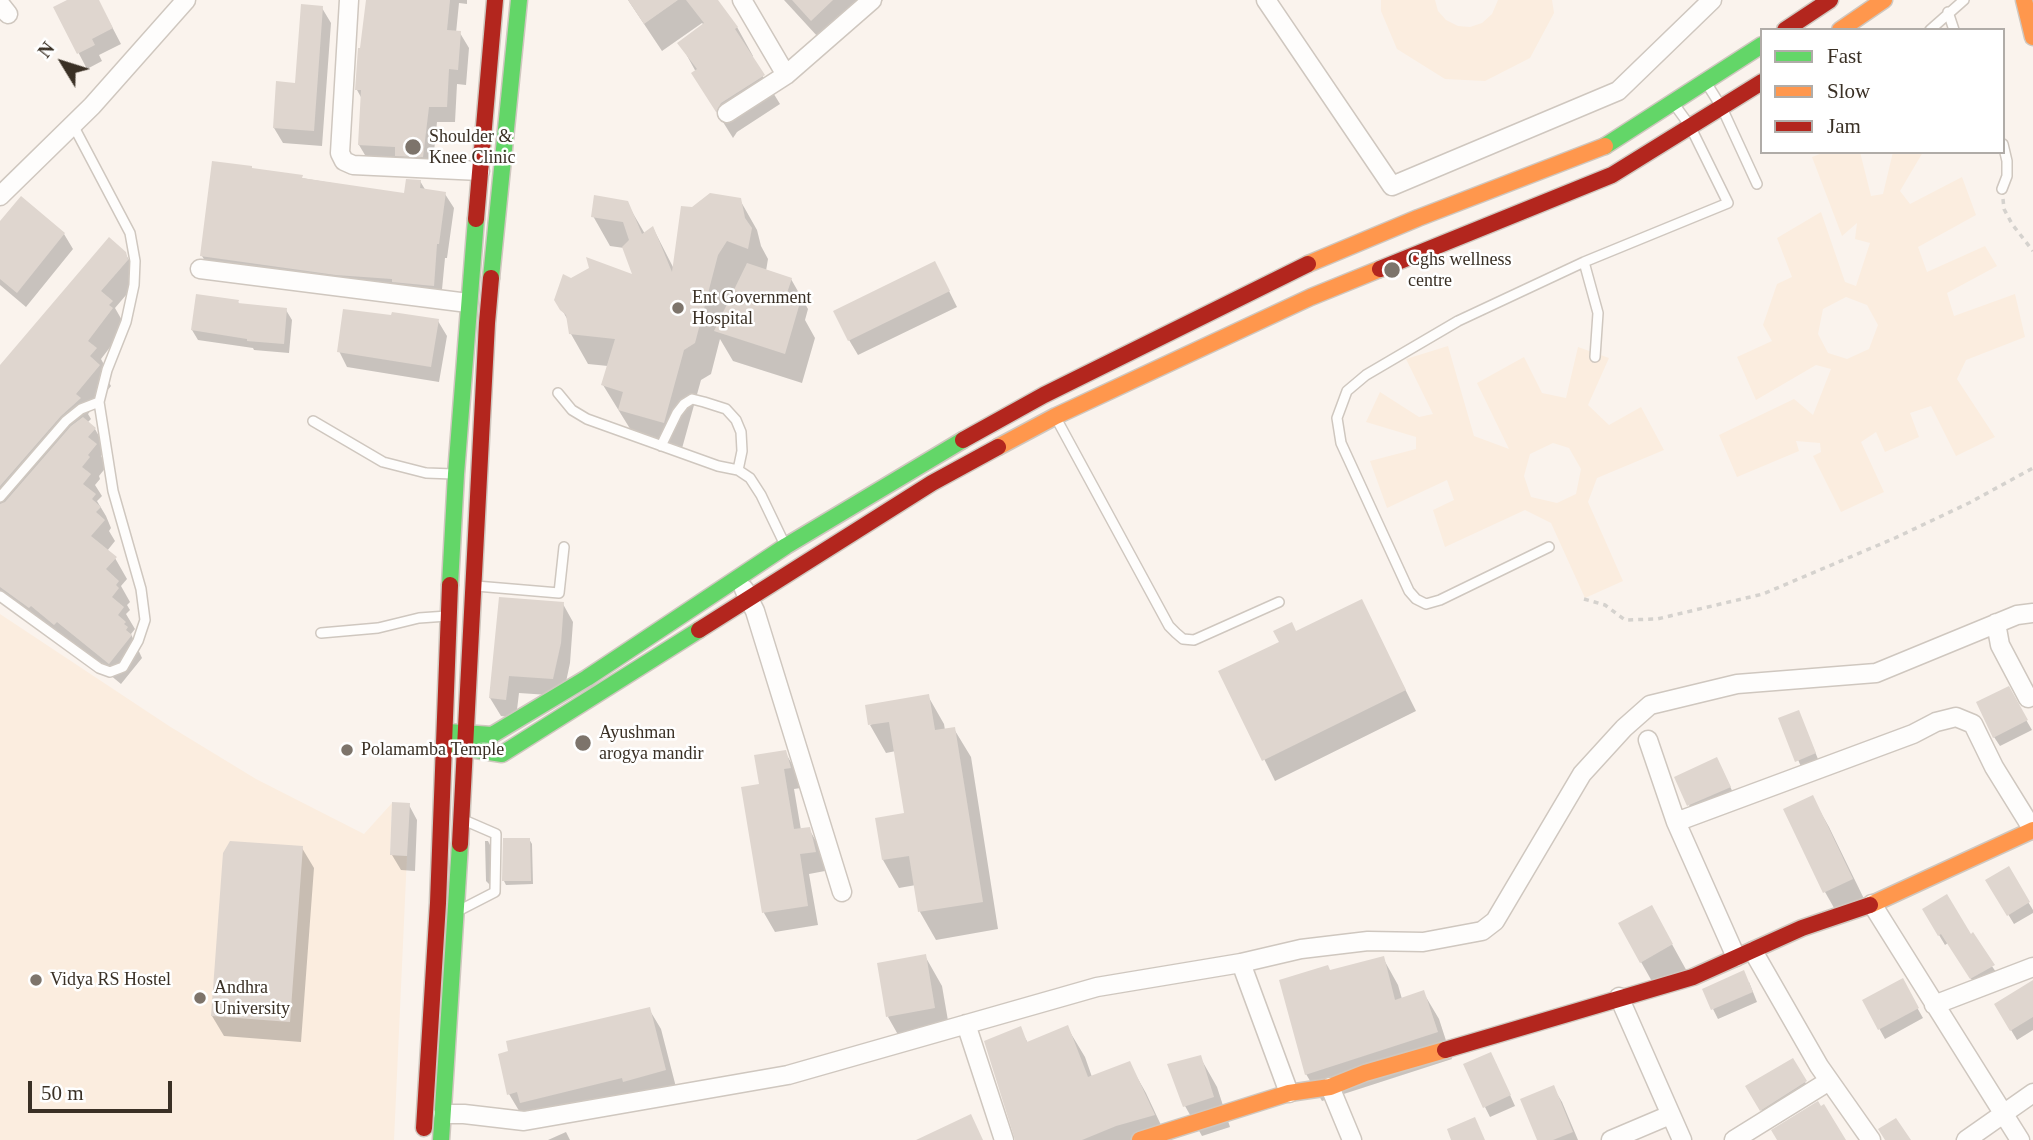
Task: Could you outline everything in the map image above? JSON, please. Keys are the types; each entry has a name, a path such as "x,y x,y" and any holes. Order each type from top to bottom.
{"street":[{"path":"0,195 74,125 187,0"},
{"path":"349,0 340,153 344,161 354,165 480,171"},
{"path":"424,1140 438,902 456,474 495,0"},
{"path":"441,1140 457,911 487,323 519,0"},
{"path":"742,0 786,75"},
{"path":"727,113 786,75 872,0"},
{"path":"1266,0 1392,186 1618,91 1712,0"},
{"path":"1788,28 1830,0"},
{"path":"1843,28 1884,0"},
{"path":"2024,0 2033,37"},
{"path":"465,741 492,735 587,678 786,546 920,464 1044,395 1301,267 1418,218 1601,149 1760,46"},
{"path":"443,738 465,741 502,754 932,484 1056,416 1311,296 1612,175 1760,83"},
{"path":"200,269 468,303"},
{"path":"738,578 759,623 842,892"},
{"path":"443,1114 524,1121 788,1075 1097,987 1301,949 1368,941 1423,942 1482,931 1495,921 1582,774 1623,728 1650,705 1737,684 1876,673 1996,623 2017,615 2033,613"},
{"path":"1996,623 2000,645 2028,698"},
{"path":"587,678 596,696"},
{"path":"1140,1140 1170,1135 1289,1093 1329,1087 1365,1073 1693,977 1802,928 1872,904 2033,830 1994,767 1973,724 1956,717 1936,722 1913,734 1676,822"},
{"path":"1648,740 1676,822 1745,954 1871,1140"},
{"path":"1872,904 2020,1140"},
{"path":"1241,962 1289,1093"},
{"path":"1934,1004 2033,967"},
{"path":"1619,997 1682,1140"},
{"path":"966,1024 1004,1140"},
{"path":"1734,1140 1829,1081"},
{"path":"1329,1087 1352,1140"},
{"path":"1966,1140 2033,1093"},
{"path":"1611,1140 1670,1115"}],"lane":[{"path":"1932,28 1964,0"},
{"path":"1948,12 1953,28"},
{"path":"1706,82 1722,108 1757,184"},
{"path":"1549,547 1440,600 1426,604 1416,599 1409,591 1341,443 1338,418 1347,391 1366,375 1458,321 1584,262 1728,203 1690,126 1674,102"},
{"path":"0,596 99,668 110,671 123,667 138,641 145,620 141,589 113,491 99,402 107,370 126,322 134,285 135,261 130,233 74,125"},
{"path":"2002,189 2007,176 2005,152"},
{"path":"1584,262 1598,313 1595,357"},
{"path":"558,393 572,410 587,419 738,470 750,478 797,569"},
{"path":"1044,395 1169,626 1176,633 1183,639 1194,640 1279,602"},
{"path":"661,446 684,404 692,399 704,402 726,409 736,420 742,441 738,470"},
{"path":"0,497 66,421 81,409 99,402"},
{"path":"313,421 383,462 426,473 456,474"},
{"path":"474,586 559,593 564,547"},
{"path":"321,633 378,628 419,618 448,616"},
{"path":"457,911 495,892 496,834 462,819"}],"path":[{"path":"2002,189 2004,209 2008,217 2033,251"},
{"path":"1584,599 1605,605 1625,620 1657,620 1763,594 1895,538 1969,503 2033,468"}],"shaded area":[{"path":"1381,0 1435,0 1438,11 1446,20 1458,26 1470,27 1482,23 1492,14 1498,0 1552,0 1554,13 1530,58 1485,81 1445,79 1397,49 1381,11"},
{"path":"1820,154 1860,154 1871,196 1883,194 1893,154 1922,154 1900,191 1910,204 1962,177 1976,215 1918,247 1927,272 1985,246 1997,266 1947,293 1954,316 2015,294 2025,337 1966,360 1957,379 1995,437 1956,456 1931,406 1910,413 1919,437 1885,452 1876,432 1861,442 1884,492 1841,512 1813,456 1821,452 1820,443 1796,441 1799,451 1737,477 1719,435 1794,399 1813,415 1831,369 1816,365 1756,400 1737,357 1772,341 1763,325 1777,284 1792,277 1777,238 1821,212 1845,282 1856,286 1870,243 1855,239 1857,223 1842,236 1812,157","holes":["1846,297 1867,305 1878,325 1869,349 1847,359 1828,353 1818,334 1823,309"]},
{"path":"1448,346 1474,436 1509,449 1477,383 1524,357 1542,393 1566,398 1578,347 1609,358 1588,405 1609,425 1641,407 1664,450 1597,478 1588,502 1623,581 1585,598 1551,523 1525,510 1445,547 1433,510 1454,500 1447,480 1387,508 1370,461 1416,449 1416,437 1366,422 1380,392 1419,417 1433,414 1406,359","holes":["1553,443 1569,448 1581,469 1576,494 1557,503 1531,497 1524,476 1530,454"]},
{"name":"Andhra University","path":"0,614 169,726 256,779 364,834 392,803 390,855 407,856 394,1140 0,1140"}],"building":[{"path":"67,0 99,0 113,28 92,39 95,45 77,54 53,7"},
{"path":"366,0 450,0 447,30 461,31 458,70 449,69 447,107 429,107 423,157 395,156 395,147 358,145 361,90 355,90 358,48"},
{"path":"628,0 678,0 644,24"},
{"path":"686,0 718,0 738,27 735,29 765,75 721,103 716,112 691,73 697,69 677,43 704,23"},
{"path":"792,0 833,0 811,21"},
{"path":"301,4 323,6 314,131 273,128 276,81 295,83"},
{"path":"212,161 404,193 406,179 421,180 420,188 446,192 437,244 434,286 200,256"},
{"name":"Ent Government Hospital","path":"710,193 741,198 745,218 752,228 748,249 727,241 718,255 695,343 684,350 664,423 618,410 623,392 601,385 615,339 569,334 566,315 554,300 563,274 571,278 589,268 586,257 632,274 622,247 629,240 623,222 591,217 594,195 628,201 642,234 653,226 672,272 681,206 692,207"},
{"path":"21,196 65,233 17,293 0,279 0,221"},
{"path":"109,237 126,252 128,260 101,291 113,301 109,305 113,308 88,341 97,348 90,356 100,365 76,394 81,398 61,416 0,486 0,365"},
{"path":"935,261 950,291 848,341 833,311"},
{"path":"747,263 792,278 784,302 799,306 785,354 714,331"},
{"path":"196,294 239,300 238,303 287,308 284,344 247,341 191,330"},
{"path":"343,309 439,319 431,367 337,352"},
{"path":"83,417 96,428 88,437 97,444 82,467 91,474 83,484 96,494 92,499 101,507 96,512 105,520 91,536 117,557 106,569 119,581 116,585 119,588 112,597 124,607 118,615 126,622 126,630 132,635 109,664 57,622 54,625 31,606 29,608 0,587 0,504 5,502 71,426"},
{"path":"499,597 564,602 561,643 553,679 509,676 506,700 489,698"},
{"path":"1362,599 1406,690 1262,761 1218,671 1279,642 1273,631 1292,622 1296,631"},
{"path":"2009,686 2028,720 1993,738 1976,702"},
{"path":"929,694 935,730 955,727 983,902 918,912 909,856 882,860 875,818 904,813 889,722 868,725 865,705"},
{"path":"1799,710 1816,753 1795,762 1778,718"},
{"path":"786,750 791,768 784,769 794,829 810,827 816,852 800,854 808,906 762,913 741,787 759,784 754,755"},
{"path":"1717,757 1731,787 1687,806 1674,777"},
{"path":"1813,795 1853,879 1823,893 1783,809"},
{"path":"392,802 410,803 407,856 390,855"},
{"path":"503,838 530,838 531,881 502,881"},
{"path":"230,841 303,846 290,1022 211,1016 223,853"},
{"path":"2009,866 2030,902 2007,916 1985,880"},
{"path":"1947,894 1971,934 1973,932 1995,965 1970,979 1922,909"},
{"path":"1652,905 1673,944 1640,963 1618,923"},
{"path":"926,954 935,1008 886,1017 877,963"},
{"path":"1384,956 1395,1000 1424,990 1438,1032 1305,1075 1279,980 1328,965 1330,970"},
{"path":"1744,970 1753,992 1711,1010 1702,989"},
{"path":"1903,978 1919,1008 1878,1030 1862,1000"},
{"path":"2033,980 2033,1017 2010,1031 1994,1004"},
{"path":"650,1007 666,1070 623,1082 622,1078 520,1103 517,1092 507,1095 498,1054 508,1051 506,1041"},
{"path":"1068,1025 1088,1077 1130,1061 1155,1115 1116,1126 1082,1140 1015,1140 984,1041 1021,1026 1027,1042"},
{"path":"1491,1052 1511,1095 1483,1108 1463,1064"},
{"path":"1201,1055 1214,1097 1183,1107 1167,1064"},
{"path":"1793,1058 1807,1081 1760,1111 1745,1086"},
{"path":"1554,1085 1573,1132 1553,1140 1537,1140 1520,1099"},
{"path":"1818,1101 1821,1106 1824,1104 1846,1140 1777,1140 1771,1130"},
{"path":"971,1114 983,1140 916,1140"},
{"path":"1475,1117 1485,1140 1451,1140 1447,1129"},
{"path":"1896,1118 1911,1140 1885,1140 1878,1129"}],"traffic: fast":[{"path":"491,278 519,0"},
{"path":"1605,146 1760,46"},
{"path":"450,585 476,219"},
{"path":"448,732 492,735 587,678 786,546 963,440"},
{"path":"457,747 502,754 699,630"},
{"path":"441,1140 460,844"}],"traffic: slow":[{"path":"1843,28 1884,0"},
{"path":"2024,0 2033,37"},
{"path":"1308,264 1418,218 1605,146"},
{"path":"998,447 1056,416 1311,297 1380,269"},
{"path":"1870,905 2033,830"},
{"path":"1140,1140 1289,1093 1330,1087 1365,1073 1445,1050"}],"traffic: jam":[{"path":"476,219 495,0"},
{"path":"1788,28 1830,0"},
{"path":"1380,269 1612,175 1760,83"},
{"path":"963,440 1044,395 1308,264"},
{"path":"460,844 491,278"},
{"path":"699,630 932,483 998,447"},
{"path":"424,1128 438,903 450,585"},
{"path":"1445,1050 1693,977 1802,928 1870,905"}],"place":[{"name":"Shoulder & Knee Clinic","path":"413,147"},
{"name":"Cghs wellness centre","path":"1392,270"},
{"name":"Ent Government Hospital","path":"678,308"},
{"name":"Ayushman arogya mandir","path":"583,743"},
{"name":"Polamamba Temple","path":"347,750"},
{"name":"Vidya RS Hostel","path":"36,980"},
{"name":"Andhra University","path":"200,998"}]}
